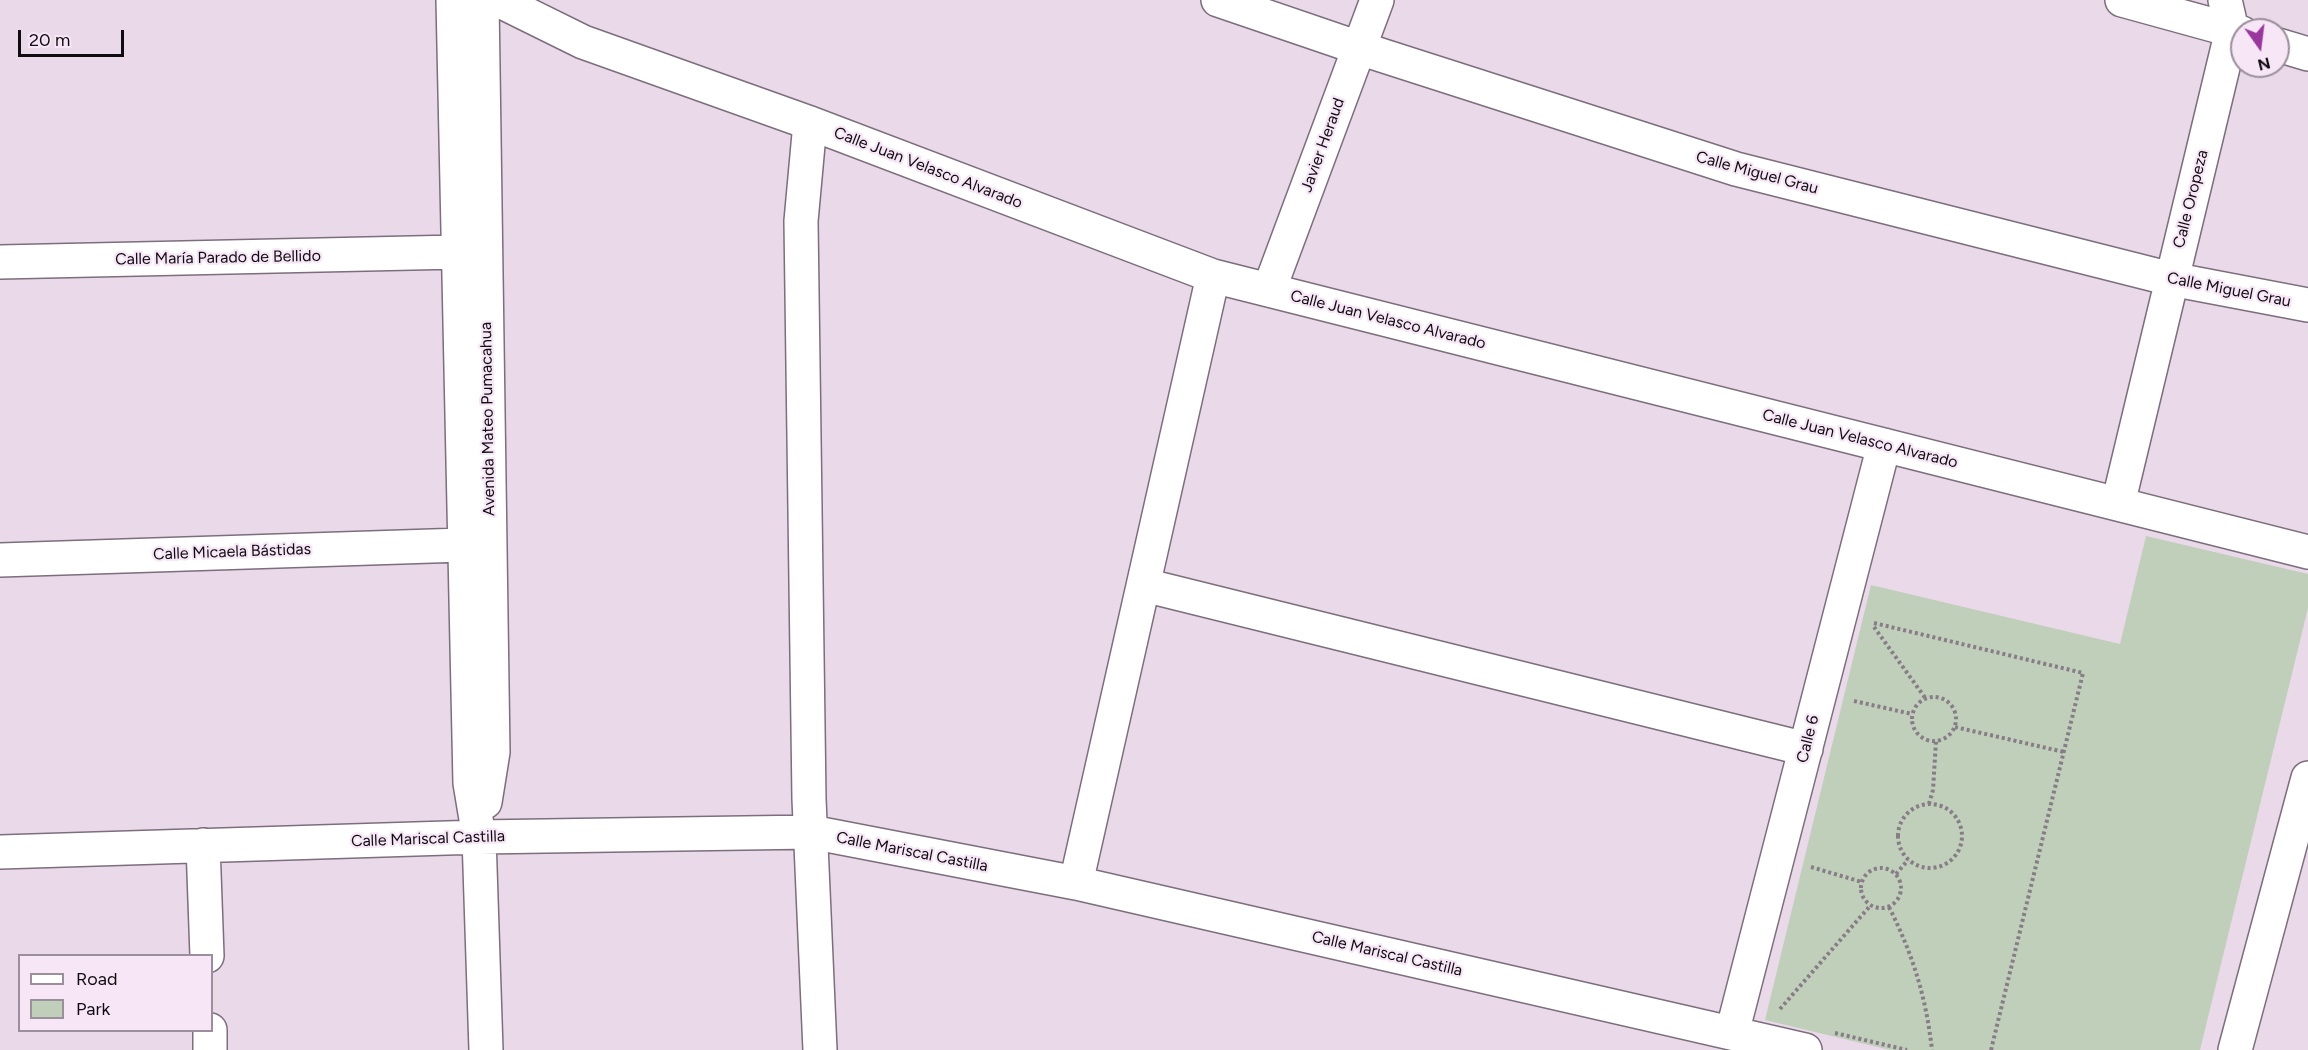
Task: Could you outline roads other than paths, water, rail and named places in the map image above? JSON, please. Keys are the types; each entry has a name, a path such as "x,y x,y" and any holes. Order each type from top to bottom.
{"street":[{"name":"Avenida Mateo Pumacahua","path":"453,0 446,252 463,545 470,783 479,837 486,1050"},
{"name":"Avenida Mateo Pumacahua","path":"479,837 493,752 482,0"},
{"name":"Calle Juan Velasco Alvarado","path":"498,0 583,42 810,123 1213,276 2308,552"},
{"name":"Calle Miguel Grau","path":"1218,0 1359,48 1736,169 2171,279 2308,305"},
{"name":"Javier Heraud","path":"1269,290 1377,0"},
{"path":"2122,0 2230,20"},
{"name":"Calle Oropeza","path":"2118,504 2230,33"},
{"path":"2290,49 2308,54"},
{"path":"810,123 801,222 809,800 820,1050"},
{"name":"Calle María Parado de Bellido","path":"0,262 446,252"},
{"path":"1076,883 1213,276"},
{"name":"Calle 6","path":"1732,1033 1884,445"},
{"name":"Calle Micaela Bástidas","path":"0,560 463,545"},
{"path":"1144,585 1806,749"},
{"path":"2235,1050 2298,858 2308,778"},
{"name":"Calle Mariscal Castilla","path":"0,852 479,837 811,832 1076,883 1732,1033 1817,1041"},
{"path":"203,845 207,954"},
{"path":"210,1032 210,1050"}]}
